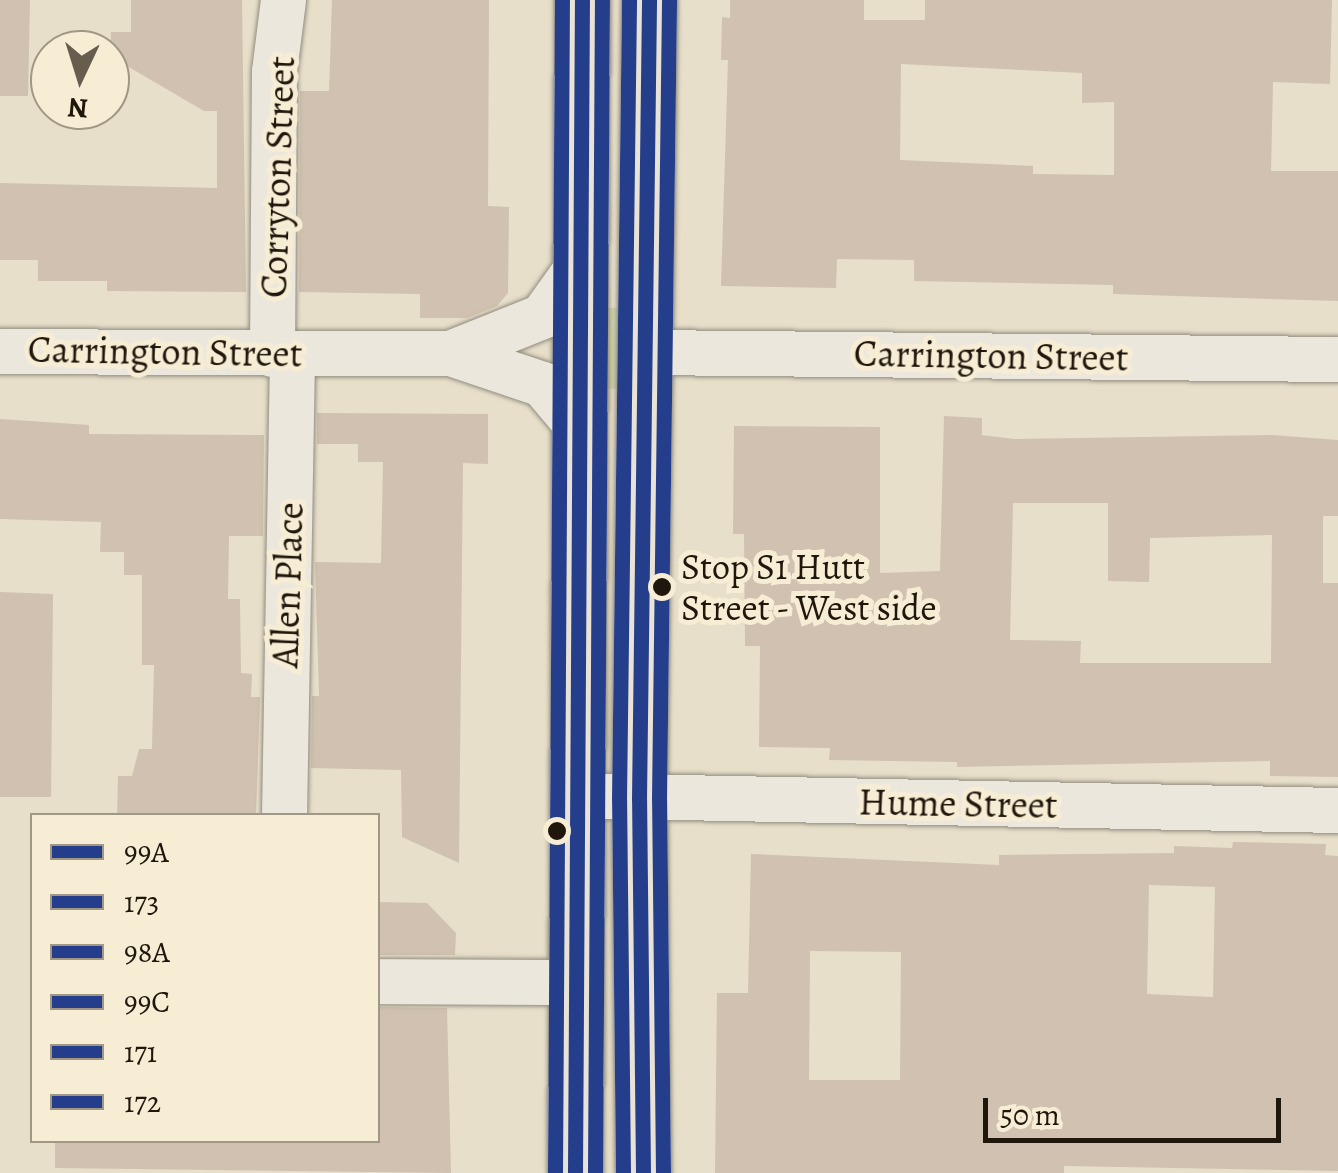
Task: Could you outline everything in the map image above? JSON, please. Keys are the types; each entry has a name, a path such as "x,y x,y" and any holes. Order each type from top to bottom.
{"main road":[{"path":"575,1173 582,0"},
{"path":"643,1173 639,800 649,0"}],"street":[{"name":"Corryton Street","path":"282,354 274,71 283,0"},
{"name":"Carrington Street","path":"450,353 542,316 580,263"},
{"name":"Carrington Street","path":"0,351 450,353 542,384 580,428"},
{"name":"Carrington Street","path":"645,352 1338,358"},
{"name":"Allen Place","path":"282,354 284,813"},
{"name":"Hume Street","path":"577,795 639,800 1338,810"},
{"path":"380,981 576,982"}],"green space":[{"path":"595,307 620,308 619,389 594,389"}],"building":[{"path":"0,0 30,0 28,96 0,96"},
{"path":"131,0 242,0 246,292 107,291 107,281 38,281 38,260 0,260 0,183 217,188 217,111 204,111 130,68"},
{"path":"332,0 489,0 488,206 509,207 508,293 497,306 467,318 420,318 420,294 299,292 300,91 329,91"},
{"path":"730,0 864,0 864,20 925,20 925,0 1332,0 1330,84 1273,82 1271,171 1338,171 1338,301 1113,294 1113,285 914,281 914,260 837,259 836,288 721,286 728,60 721,60 722,17 730,18","holes":["901,64 1082,73 1082,103 1114,102 1114,175 1033,174 1033,166 900,160"]},
{"path":"317,413 488,414 488,464 463,463 459,863 402,837 401,770 311,768 312,696 319,696 315,562 381,563 383,462 358,462 358,444 317,444"},
{"path":"944,416 982,418 982,435 1014,439 1272,435 1338,440 1338,516 1323,516 1323,583 1338,583 1338,777 1270,776 1270,761 957,767 957,762 829,760 830,748 759,747 760,646 745,646 744,534 733,534 734,426 880,427 880,573 940,571","holes":["1013,503 1108,503 1108,581 1149,582 1150,538 1272,535 1271,663 1080,663 1081,641 1010,640"]},
{"path":"0,419 89,425 89,434 264,435 263,536 229,536 228,599 240,599 241,673 252,674 251,697 260,697 256,813 117,813 118,776 132,776 139,749 152,749 154,665 142,665 142,575 124,575 124,552 100,552 101,522 0,519"},
{"path":"0,592 53,594 51,797 0,797"},
{"path":"1233,842 1326,844 1325,855 1338,856 1338,1171 1064,1166 1064,1173 715,1173 717,993 748,993 751,854 999,865 999,855 1174,853 1174,846 1232,848","holes":["1149,885 1215,887 1213,997 1147,994","810,951 901,952 900,1080 809,1080"]},
{"path":"380,902 427,903 456,933 455,955 380,955"},
{"path":"380,1007 447,1008 451,1173 55,1168 55,1143 380,1143"}],"transit line":[{"name":"172","path":"555,1173 562,0"},
{"name":"99C","path":"575,1173 582,0"},
{"name":"171","path":"595,1173 602,0"},
{"name":"98A","path":"623,1173 619,799 629,0"},
{"name":"99A","path":"643,1173 639,799 649,0"},
{"name":"173","path":"663,1173 659,799 669,0"}],"place":[{"name":"Stop S1 Hutt Street - West side","path":"662,587"}]}
